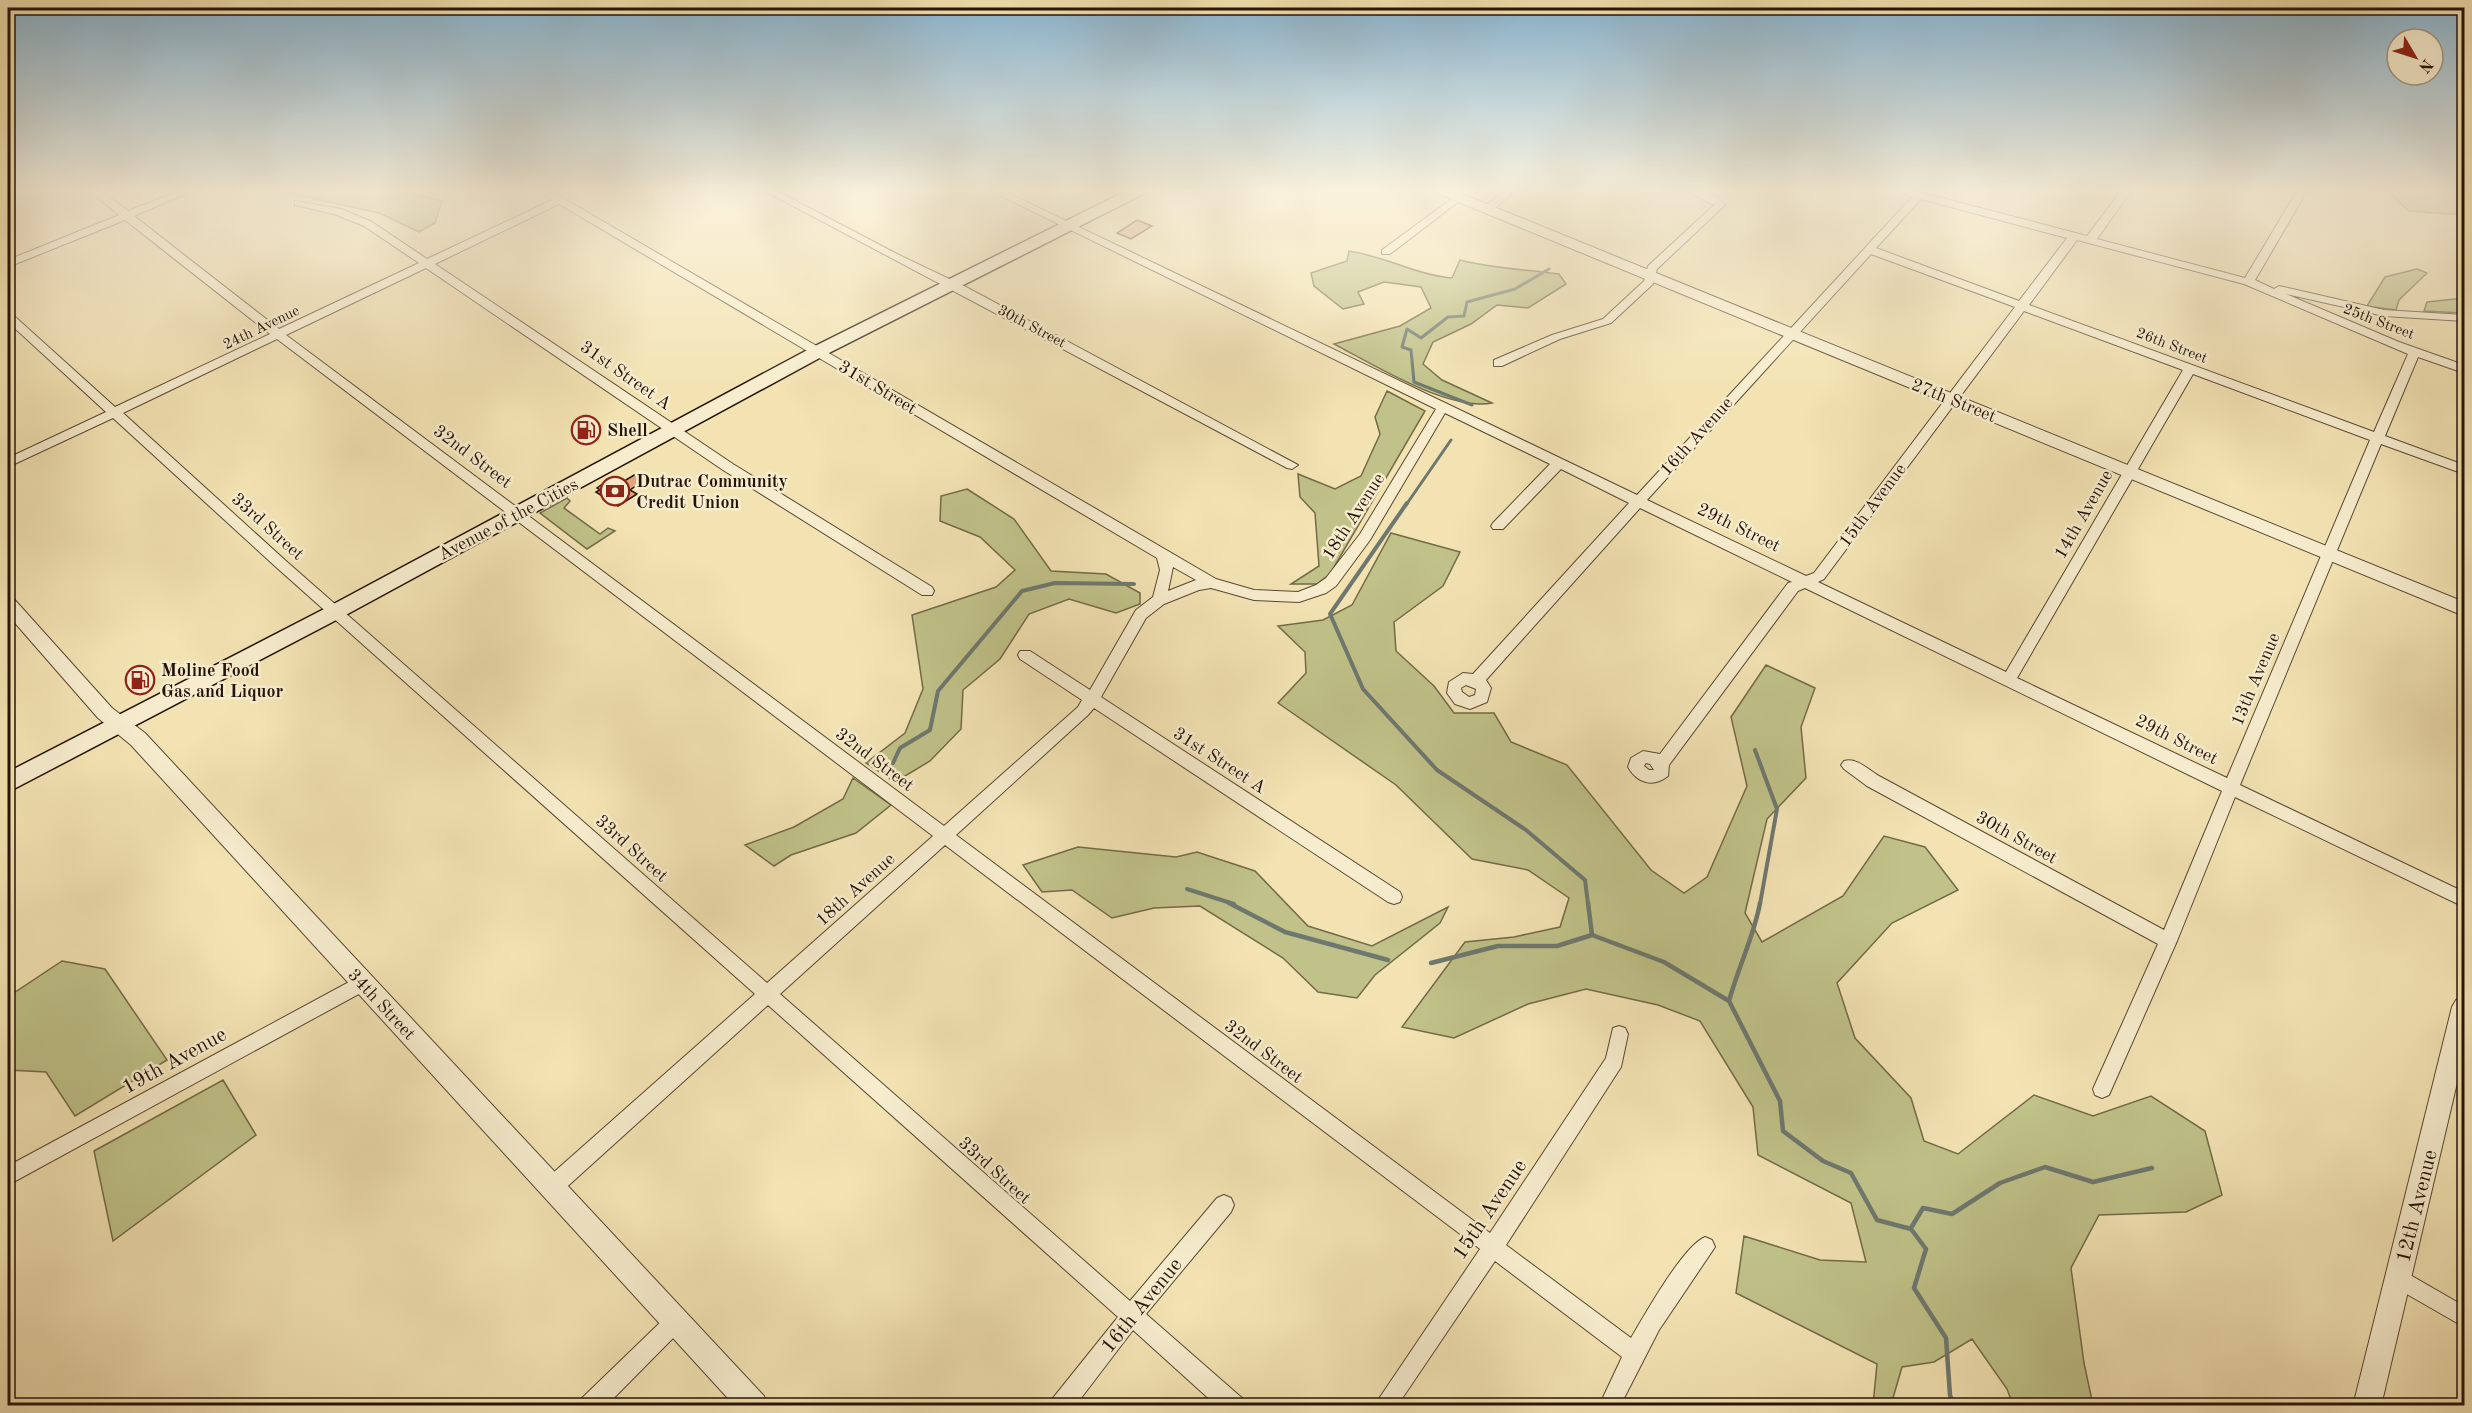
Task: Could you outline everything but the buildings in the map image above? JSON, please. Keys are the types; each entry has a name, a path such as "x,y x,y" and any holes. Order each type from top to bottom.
{"main road":[{"name":"Avenue of the Cities","path":"8,783 335,612 819,351 1007,257"}],"street":[{"path":"8,264 26,257"},
{"name":"32nd Street","path":"179,257 279,335 620,589 944,836 1635,1354"},
{"name":"31st Street A","path":"418,257 672,431 927,591"},
{"name":"24th Avenue","path":"8,463 441,257"},
{"name":"31st Street","path":"658,257 1211,583"},
{"name":"30th Street","path":"895,257 953,284 1292,465"},
{"name":"29th Street","path":"1135,257 2464,900"},
{"name":"27th Street","path":"1607,257 2464,609"},
{"path":"1498,363 1556,337 1604,324 1649,282 1652,268 1664,257"},
{"name":"16th Avenue","path":"1476,681 1861,257"},
{"name":"26th Street","path":"1890,257 2464,470"},
{"name":"15th Avenue","path":"1661,764 1793,587 1819,576 2059,257"},
{"name":"25th Street","path":"2157,257 2248,282 2322,315 2464,369"},
{"path":"2263,257 2248,282 2367,310 2414,316 2464,318"},
{"name":"33rd Street","path":"8,316 335,612 1234,1406"},
{"name":"13th Avenue","path":"2102,1089 2168,941 2328,554 2415,351"},
{"name":"14th Avenue","path":"2009,679 2190,368"},
{"name":"18th Avenue","path":"552,1187 1083,711 1141,614 1159,600 1197,585 1211,583 1254,595 1299,597 1321,589 1331,582 1365,537 1443,407"},
{"path":"1498,526 1560,462"},
{"path":"1159,600 1166,577 1164,557"},
{"name":"34th Street","path":"8,604 72,673 105,713 138,739 754,1406"},
{"name":"31st Street A","path":"1025,656 1394,897"},
{"name":"30th Street","path":"1849,765 1873,781 2168,941"},
{"name":"19th Avenue","path":"8,1176 362,983"},
{"name":"12th Avenue","path":"2367,1406 2464,1007"},
{"name":"15th Avenue","path":"1384,1406 1494,1247 1615,1061 1619,1034"},
{"name":"16th Avenue","path":"1061,1406 1131,1316 1224,1205"},
{"path":"1609,1406 1635,1354 1685,1271 1705,1247"},
{"path":"2398,1278 2464,1317"},
{"path":"590,1406 676,1321"}],"green space":[{"path":"1348,257 1375,257 1452,278 1460,260 1559,274 1566,284 1528,308 1497,305 1471,324 1433,342 1423,364 1442,380 1492,403 1474,404 1454,400 1411,384 1334,344 1400,326 1431,308 1421,287 1384,282 1358,292 1364,304 1343,309 1314,286 1311,273 1347,261"},
{"path":"2417,269 2427,273 2399,300 2396,310 2367,306 2385,277"},
{"path":"2464,298 2464,313 2424,311 2427,302"},
{"path":"1387,391 1425,411 1330,574 1317,584 1291,584 1319,566 1315,513 1300,497 1298,474 1335,489 1361,476 1380,434 1375,417"},
{"path":"967,489 1014,519 1051,571 1106,574 1140,593 1140,604 1116,613 1069,599 1029,614 1000,659 963,690 961,729 930,761 895,782 866,763 905,733 923,689 912,615 996,587 1015,570 980,537 940,521 941,496"},
{"path":"567,498 570,501 564,508 600,534 608,528 615,531 587,549 540,513"},
{"path":"1391,533 1460,552 1443,586 1394,622 1396,651 1434,686 1454,713 1494,713 1511,742 1567,765 1651,870 1684,893 1707,877 1747,786 1731,717 1766,665 1815,688 1801,727 1806,778 1767,819 1745,913 1762,942 1843,896 1884,836 1925,847 1958,890 1892,923 1837,983 1855,1038 1911,1098 1924,1141 1958,1154 2034,1095 2093,1116 2151,1096 2205,1131 2222,1195 2186,1212 2099,1215 2071,1268 2084,1363 2093,1405 2013,1405 2007,1389 1972,1339 1934,1362 1902,1367 1891,1405 1873,1405 1877,1364 1736,1293 1744,1236 1820,1260 1866,1262 1851,1203 1758,1155 1753,1107 1700,1021 1658,1005 1586,989 1528,1004 1454,1038 1402,1027 1465,942 1514,937 1560,927 1569,898 1528,870 1472,859 1396,785 1278,703 1306,673 1305,652 1278,626 1323,620 1352,605"},
{"path":"853,778 891,805 856,833 791,855 774,866 745,845 794,827 843,799"},
{"path":"1078,847 1176,857 1197,852 1255,871 1308,926 1372,946 1448,907 1440,923 1375,975 1357,998 1318,992 1283,958 1200,906 1154,908 1112,918 1072,890 1042,892 1023,865"},
{"path":"62,961 105,969 167,1060 75,1116 46,1072 8,1070 8,997"},
{"path":"223,1080 256,1135 113,1241 94,1151"}],"waterway":[{"path":"1472,405 1414,382 1411,350 1402,347 1407,329 1421,338 1448,317 1464,316 1467,302 1515,289 1549,269"},
{"path":"1406,505 1451,440"},
{"path":"1407,503 1330,614 1363,689 1437,770 1526,830 1585,880 1588,904"},
{"path":"893,763 900,748 930,730 938,691 1022,591 1055,583 1134,584"},
{"path":"1755,750 1777,809 1760,904"},
{"path":"1187,889 1234,904"},
{"path":"1229,903 1285,932 1388,960"},
{"path":"1588,903 1592,935"},
{"path":"1729,1001 1754,928 1760,903"},
{"path":"1431,963 1498,946 1557,946 1592,935"},
{"path":"1592,935 1664,962 1729,1001"},
{"path":"1729,1001 1780,1101 1783,1131 1823,1161 1851,1173 1877,1220 1911,1229 1926,1249 1914,1288 1946,1338 1950,1395 1954,1406"},
{"path":"1911,1228 1923,1208 1952,1214 2000,1183 2045,1167 2093,1182 2152,1168"}],"place":[{"name":"Shell","path":"586,430"},
{"name":"Dutrac Community Credit Union","path":"615,491"},
{"name":"Moline Food Gas and Liquor","path":"140,680"}]}
